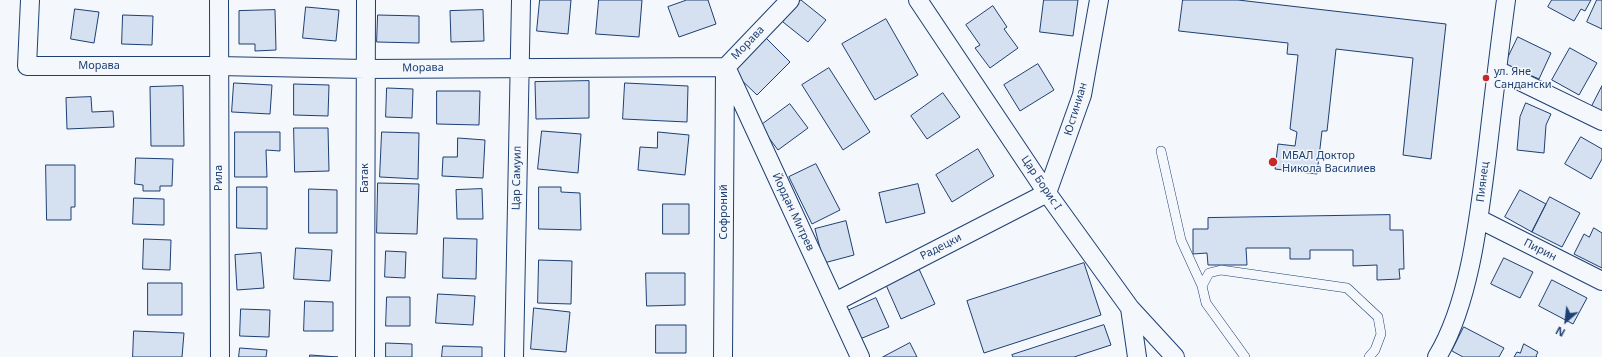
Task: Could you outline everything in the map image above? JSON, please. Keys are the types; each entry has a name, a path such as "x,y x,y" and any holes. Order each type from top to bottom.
{"street":[{"name":"Морава","path":"30,0 27,66 218,66 366,69 726,66 790,0"},
{"name":"Рила","path":"219,0 220,357"},
{"name":"Батак","path":"365,357 366,0"},
{"name":"Цар Самуил","path":"514,357 521,0"},
{"name":"Цар Борис I","path":"918,0 1047,193 1130,308 1175,357"},
{"name":"Юстиниан","path":"1047,193 1082,95 1099,0"},
{"name":"Пиянец","path":"1441,356 1454,323 1463,292 1479,219 1506,0"},
{"name":"Йордан Митрев","path":"726,66 860,357"},
{"name":"Софроний","path":"723,357 726,66"},
{"path":"1497,70 1602,121"},
{"name":"Радецки","path":"835,302 1047,193"},
{"name":"Пирин","path":"1479,219 1602,281"},
{"path":"1130,308 1137,357"}],"lane":[{"path":"1161,151 1181,240 1202,286 1206,303 1234,344 1245,357"},
{"path":"1202,286 1209,273 1221,270 1347,288 1378,317 1381,334 1375,350 1369,357"}],"building":[{"path":"540,0 571,0 568,34 537,31"},
{"path":"599,0 642,0 639,37 596,34"},
{"path":"687,0 708,0 716,24 679,37 668,7"},
{"path":"801,0 826,20 808,42 783,22"},
{"path":"1044,0 1078,0 1073,36 1040,32"},
{"path":"1183,0 1238,0 1446,24 1431,159 1403,155 1413,58 1336,49 1327,131 1322,131 1317,174 1275,169 1278,144 1295,146 1297,132 1290,129 1298,55 1287,54 1288,43 1179,31"},
{"path":"1552,0 1591,0 1585,11 1581,9 1574,21 1548,7"},
{"path":"1597,0 1602,0 1602,29 1587,22"},
{"path":"993,6 1007,27 1004,29 1018,48 990,68 975,48 980,45 966,25"},
{"path":"306,7 339,10 336,41 303,38"},
{"path":"75,9 99,12 94,43 71,39"},
{"path":"275,10 276,50 255,51 255,44 239,44 239,11"},
{"path":"483,10 484,41 451,42 450,11"},
{"path":"123,15 153,16 152,45 122,44"},
{"path":"378,15 419,16 419,43 377,42"},
{"path":"886,19 918,75 875,100 842,44"},
{"path":"764,36 790,62 757,95 731,70"},
{"path":"1518,37 1551,53 1539,79 1505,64"},
{"path":"1570,48 1597,63 1579,95 1552,80"},
{"path":"1038,64 1054,90 1020,111 1004,85"},
{"path":"829,68 870,132 843,150 802,85"},
{"path":"589,81 589,118 536,119 535,82"},
{"path":"234,83 272,85 270,114 232,112"},
{"path":"625,83 688,86 687,122 623,119"},
{"path":"294,84 329,85 328,116 294,115"},
{"path":"183,86 184,146 151,146 150,87"},
{"path":"1602,86 1602,111 1592,106"},
{"path":"387,88 413,89 412,118 386,117"},
{"path":"437,91 480,91 479,125 437,124"},
{"path":"943,93 960,117 927,139 911,116"},
{"path":"91,97 92,112 113,111 114,127 67,129 66,98"},
{"path":"1526,103 1551,114 1546,125 1544,153 1517,150 1520,117"},
{"path":"790,104 808,128 778,150 760,126"},
{"path":"294,128 328,128 329,171 295,172"},
{"path":"542,131 581,134 578,173 538,169"},
{"path":"235,132 280,132 280,151 266,150 267,177 235,177"},
{"path":"382,132 419,133 418,179 380,177"},
{"path":"658,132 689,135 685,175 638,170 640,147 657,148"},
{"path":"1581,137 1602,149 1602,159 1591,179 1565,164"},
{"path":"458,138 485,140 483,178 442,176 443,157 457,157"},
{"path":"978,149 994,176 952,202 936,175"},
{"path":"136,158 173,159 172,186 160,186 160,191 143,191 143,185 135,184"},
{"path":"816,164 840,210 812,224 789,177"},
{"path":"46,165 75,165 75,207 71,207 71,220 47,220"},
{"path":"378,183 419,184 417,234 377,233"},
{"path":"918,184 925,213 886,223 879,193"},
{"path":"237,187 267,187 267,229 237,228"},
{"path":"539,187 561,187 561,192 580,193 581,230 539,229"},
{"path":"309,189 337,190 337,233 309,233"},
{"path":"482,189 483,219 457,219 456,190"},
{"path":"1520,190 1546,204 1532,232 1505,217"},
{"path":"1550,197 1580,213 1562,247 1532,232"},
{"path":"134,198 164,199 164,225 133,224"},
{"path":"663,204 689,204 689,234 663,234"},
{"path":"1390,215 1390,230 1403,230 1404,269 1399,269 1400,279 1377,280 1377,265 1353,266 1353,250 1310,250 1310,259 1290,259 1290,248 1246,248 1247,265 1208,265 1207,253 1193,254 1193,229 1208,229 1208,218"},
{"path":"846,221 854,255 824,263 815,229"},
{"path":"1594,228 1602,233 1602,268 1574,254 1584,234 1589,237"},
{"path":"444,238 477,239 476,279 443,278"},
{"path":"144,239 171,240 170,270 143,269"},
{"path":"296,248 332,250 330,281 294,279"},
{"path":"386,251 406,252 405,278 385,277"},
{"path":"261,253 264,288 237,290 235,255"},
{"path":"1504,258 1533,272 1520,298 1491,284"},
{"path":"539,260 572,261 571,304 538,303"},
{"path":"1084,263 1101,315 984,353 967,301"},
{"path":"919,269 935,304 901,319 886,285"},
{"path":"646,273 685,273 685,305 647,306"},
{"path":"1552,280 1587,298 1573,324 1539,306"},
{"path":"148,283 182,283 182,315 148,315"},
{"path":"438,294 475,296 473,325 436,323"},
{"path":"387,297 410,297 410,326 386,326"},
{"path":"876,298 889,327 860,339 847,311"},
{"path":"305,301 333,302 333,331 304,331"},
{"path":"534,308 570,312 566,352 531,349"},
{"path":"241,309 270,310 269,337 240,336"},
{"path":"656,325 686,325 686,353 656,353"},
{"path":"1104,325 1111,345 1074,357 1013,357 1012,355"},
{"path":"1464,327 1504,348 1499,357 1463,357 1452,351"},
{"path":"134,331 184,333 182,357 133,357"},
{"path":"386,343 412,344 412,357 386,357"},
{"path":"910,343 917,357 883,357"},
{"path":"1524,344 1538,352 1537,357 1514,357 1517,352 1520,353"},
{"path":"443,346 482,347 482,357 442,357"},
{"path":"240,348 267,350 266,357 239,357"},
{"path":"310,355 338,357 310,357"}],"place":[{"name":"ул. Яне Сандански","path":"1486,78"},
{"name":"МБАЛ Доктор Никола Василиев","path":"1273,162"}]}
